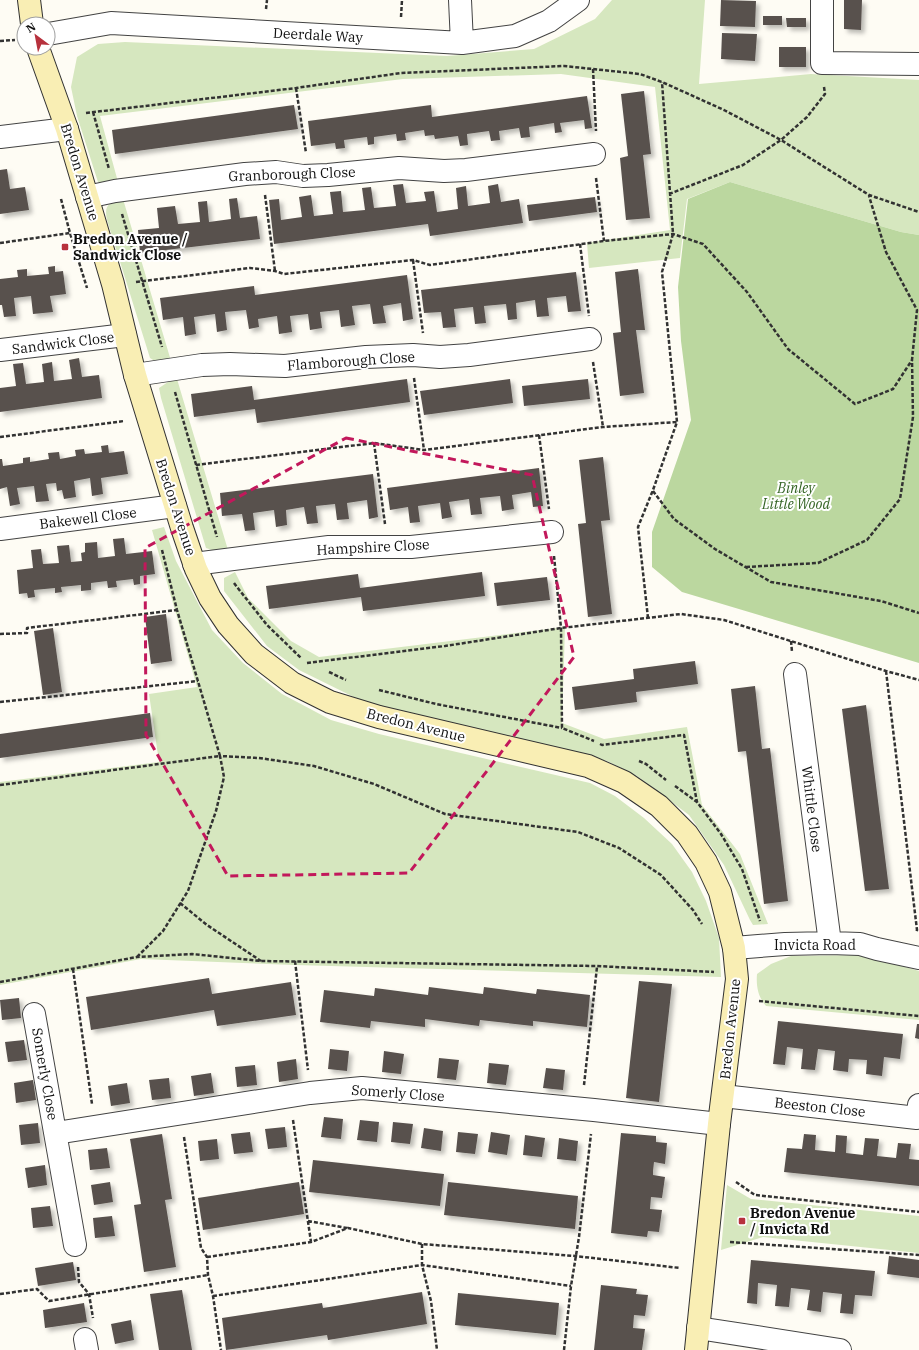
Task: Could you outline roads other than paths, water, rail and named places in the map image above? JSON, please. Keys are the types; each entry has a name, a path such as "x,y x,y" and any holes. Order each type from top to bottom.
{"street":[{"name":"Bredon Avenue","path":"29,0 29,16"},
{"path":"460,0 462,43"},
{"name":"Deerdale Way","path":"56,33 111,23 462,43 515,36 550,21 578,0"},
{"path":"822,0 822,63 919,64"},
{"name":"Bredon Avenue","path":"38,56 66,124 113,284 125,335 148,418 194,564 210,598 228,624 254,654 292,683 330,702 379,717 588,766 624,782 659,806 687,834 706,862 720,892 734,948 737,980 719,1124 696,1350"},
{"path":"0,138 66,124"},
{"name":"Granborough Close","path":"87,197 115,191 261,173 276,172 304,176 399,168 444,171 466,170 594,154"},
{"name":"Sandwick Close","path":"0,350 125,335"},
{"name":"Flamborough Close","path":"136,376 202,365 230,364 285,366 366,357 440,357 470,355 590,339"},
{"name":"Bakewell Close","path":"0,529 175,506"},
{"name":"Hampshire Close","path":"194,564 329,547 411,547 552,532"},
{"name":"Whittle Close","path":"795,674 830,943"},
{"name":"Invicta Road","path":"734,948 785,944 860,944 877,950 914,957"},
{"name":"Somerly Close","path":"34,1014 75,1245"},
{"name":"Somerly Close","path":"56,1133 289,1096 362,1088 588,1109 719,1124"},
{"name":"Beeston Close","path":"723,1096 918,1114"},
{"path":"698,1328 840,1350"}],"place":[{"name":"Bredon Avenue / Sandwick Close","path":"65,247"},
{"name":"Bredon Avenue / Invicta Rd","path":"742,1221"}],"park label":[{"name":"Binley Little Wood","path":"796,496"}]}
